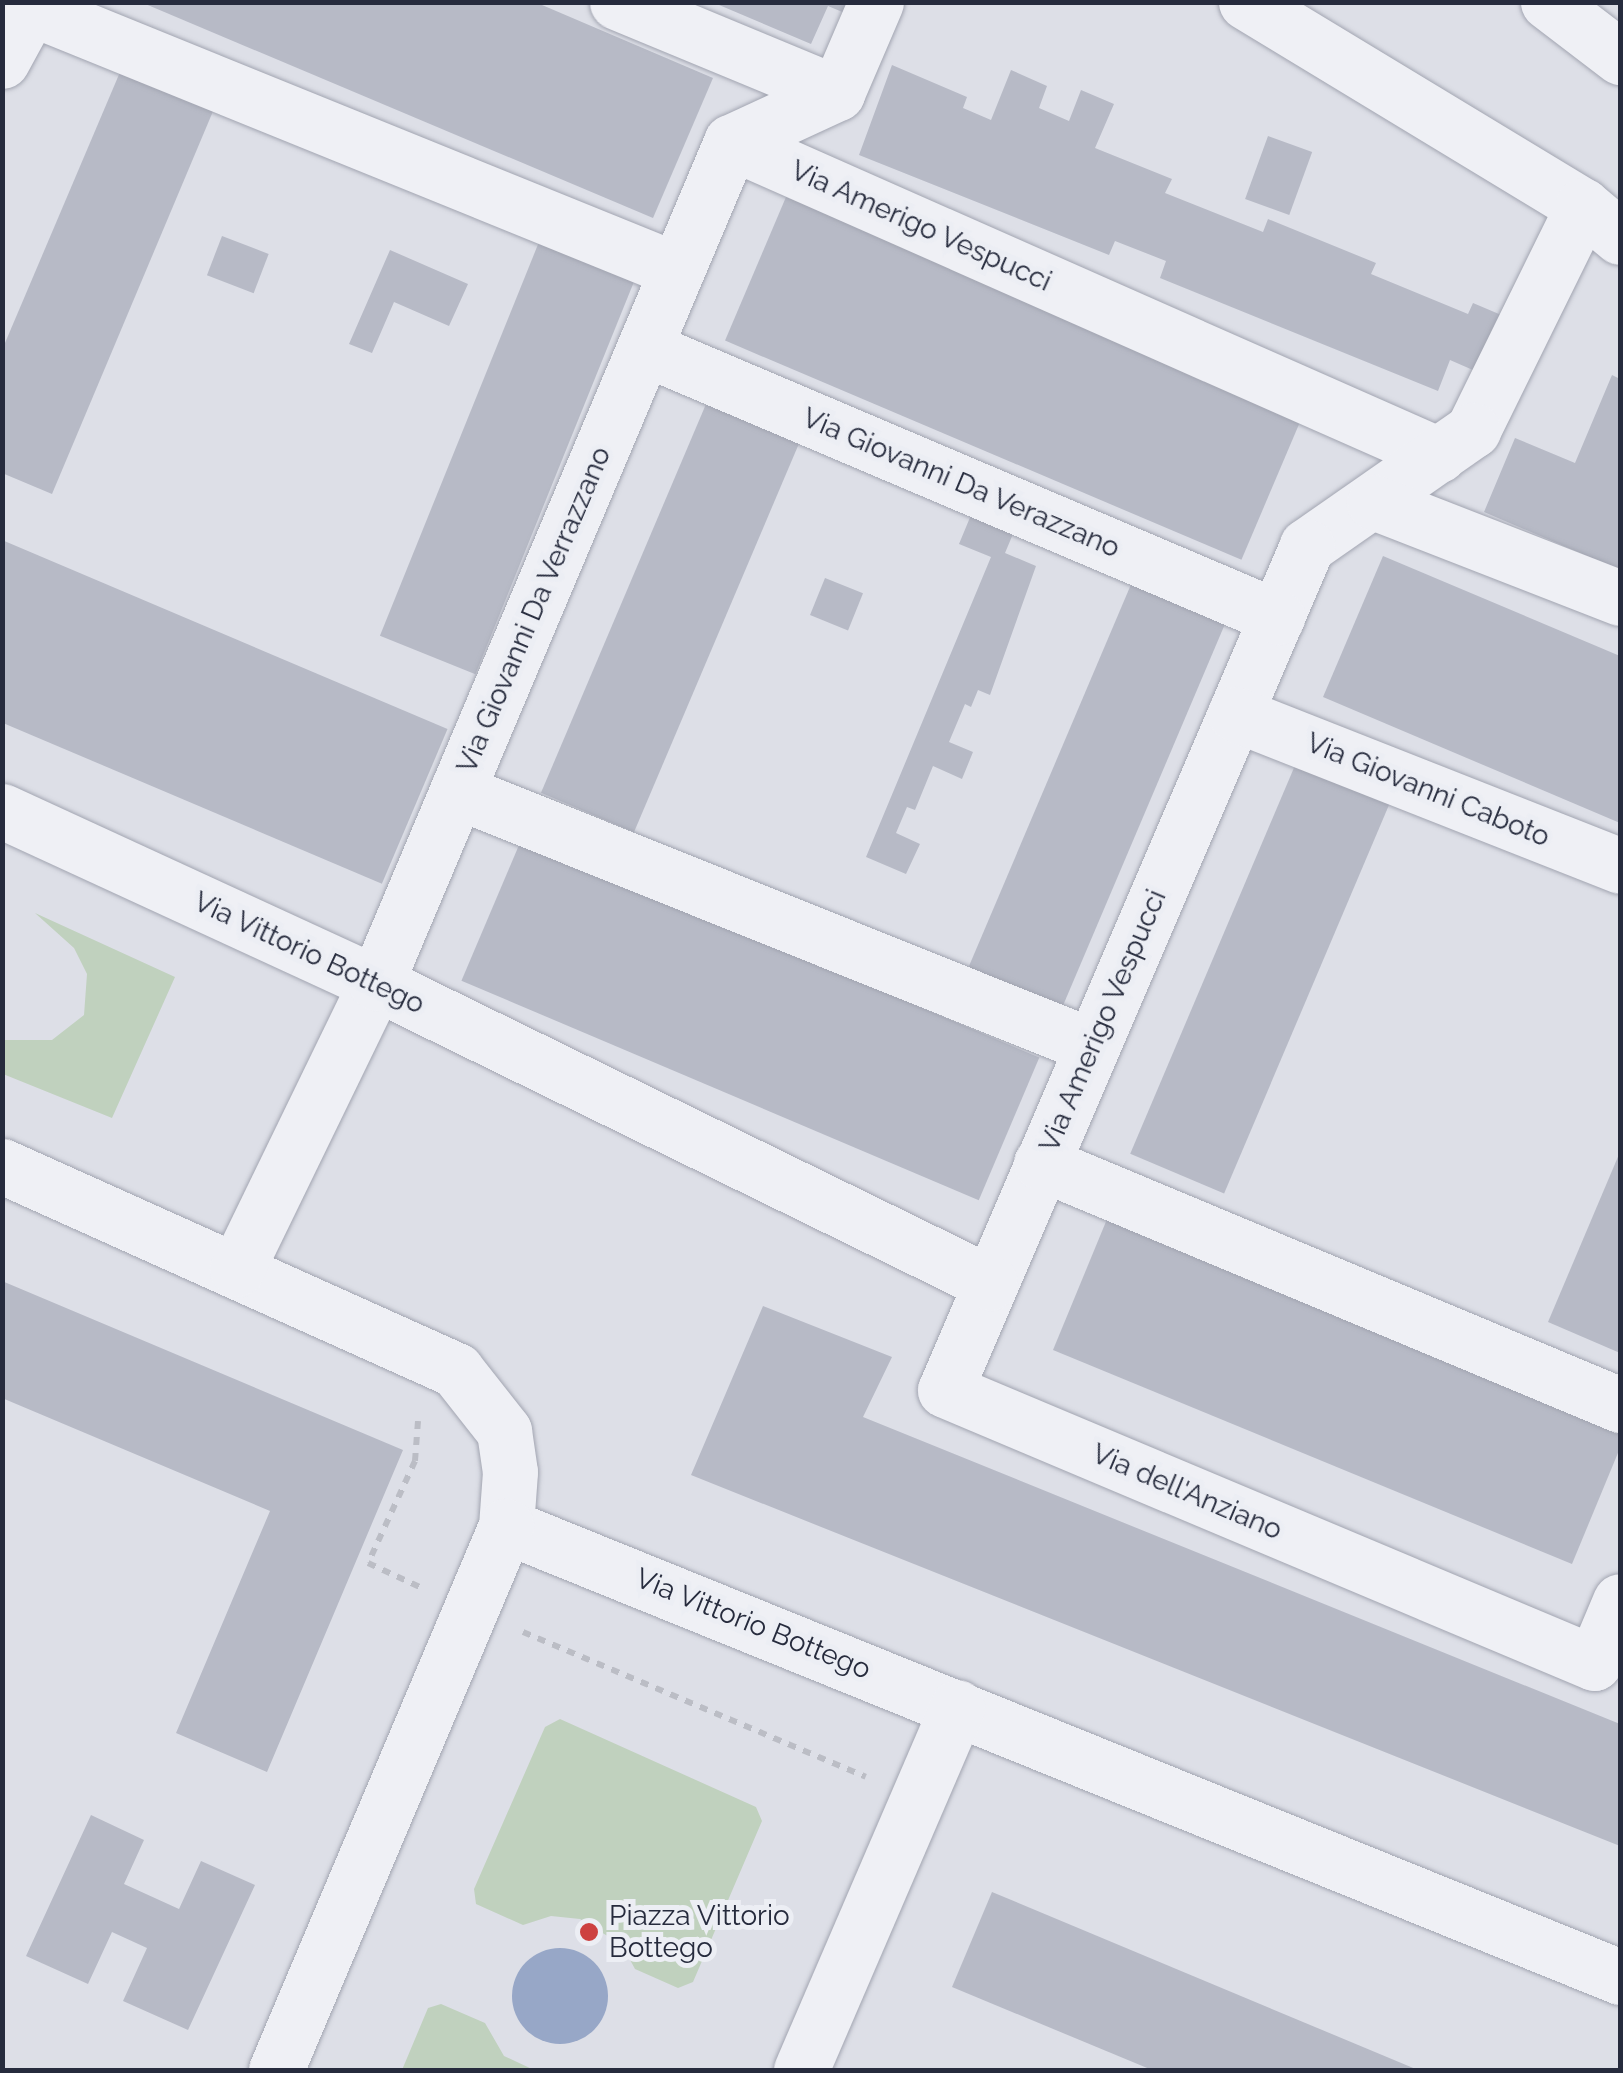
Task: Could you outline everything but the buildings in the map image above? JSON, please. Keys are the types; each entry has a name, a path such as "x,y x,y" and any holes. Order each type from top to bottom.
{"street":[{"path":"617,2 837,94"},
{"path":"732,142 837,94 876,2"},
{"path":"1246,2 1602,221"},
{"path":"1548,2 1620,57"},
{"path":"2,61 32,5 678,270"},
{"name":"Via Amerigo Vespucci","path":"732,142 1439,455"},
{"name":"Via Giovanni Da Verrazzano","path":"236,1268 376,983 732,142"},
{"name":"Via Amerigo Vespucci","path":"1602,221 1473,430 1307,546 1041,1163 1620,1404"},
{"name":"Via Giovanni Da Verazzano","path":"644,348 1277,618"},
{"path":"1374,502 1620,598"},
{"name":"Via Giovanni Caboto","path":"1235,714 1620,866"},
{"path":"457,791 1092,1046"},
{"name":"Via Vittorio Bottego","path":"2,811 376,983 990,1283"},
{"name":"Via dell'Anziano","path":"1041,1163 945,1390 1594,1663 1620,1601"},
{"path":"2,1166 456,1370 504,1431 510,1472 506,1526 276,2070"},
{"name":"Via Vittorio Bottego","path":"506,1526 1620,1976"},
{"path":"801,2070 957,1707"}],"green space":[{"path":"35,913 175,977 112,1118 3,1074 3,1040 52,1040 84,1015 87,974 74,948"},
{"path":"560,1719 756,1807 762,1821 693,1982 678,1988 635,1969 622,1945 580,1919 551,1916 523,1925 476,1904 474,1889 545,1727"},
{"path":"441,2004 485,2023 504,2056 534,2070 402,2070 428,2008"}],"water":[{"path":"560,1948 578,1952 594,1962 604,1978 608,1996 604,2014 594,2030 578,2040 560,2044 542,2040 526,2030 516,2014 512,1996 516,1978 526,1962 542,1952"}],"place":[{"name":"Piazza Vittorio Bottego","path":"589,1932"}]}
